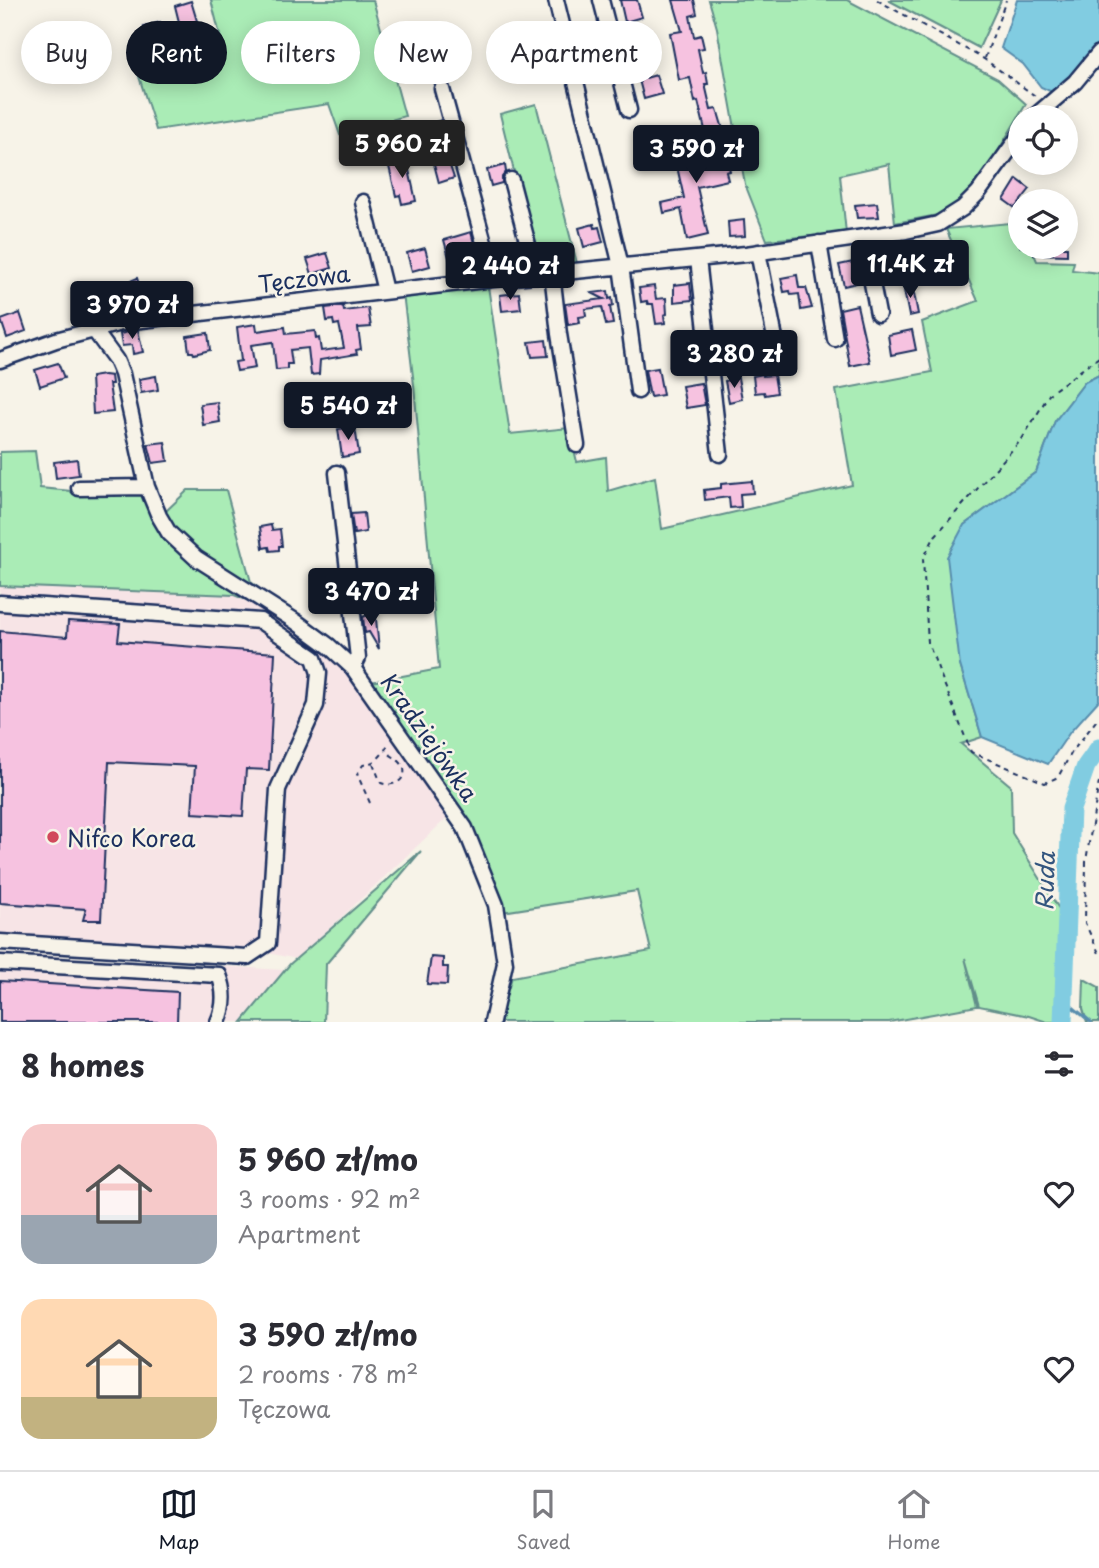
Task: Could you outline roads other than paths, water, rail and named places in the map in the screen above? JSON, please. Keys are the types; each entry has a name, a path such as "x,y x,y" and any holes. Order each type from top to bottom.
{"street":[{"path":"556,0 561,21"},
{"path":"601,0 606,21"},
{"path":"1047,105 1075,82 1099,53"},
{"path":"576,84 621,267 638,391"},
{"path":"622,84 629,110"},
{"path":"442,89 494,279"},
{"name":"Tęczowa","path":"0,360 56,340 125,322 385,291 758,252 938,224 963,208 978,193 1008,152"},
{"path":"511,180 536,275"},
{"path":"363,202 385,291"},
{"path":"863,237 878,314"},
{"path":"820,243 835,339"},
{"path":"758,252 777,348"},
{"path":"698,259 720,454"},
{"path":"552,273 559,334 578,446"},
{"name":"Kradziejówka","path":"94,330 116,360 122,374 147,487 159,516 181,546 211,569 295,621 353,668 465,828 496,905 505,963 492,1022"},
{"path":"337,473 358,658 353,668"},
{"path":"79,488 147,487"},
{"path":"0,603 261,621 314,658 319,673 317,705 278,789 268,943 247,957 0,942"},
{"path":"0,963 219,975 224,987 218,1022"}],"water":[{"path":"1017,0 1099,0 1099,45 1087,63 1052,92 1041,87 1023,64 1001,48"},
{"path":"1099,375 1099,700 1070,732 1048,764 982,737 960,665 947,557 964,525 1036,472 1055,421 1085,382"}],"waterway":[{"name":"Ruda","path":"1063,1022 1071,809 1086,766 1099,748"},
{"path":"1064,1000 1091,1022"}],"place":[{"name":"Nifco Korea","path":"53,837"}]}
